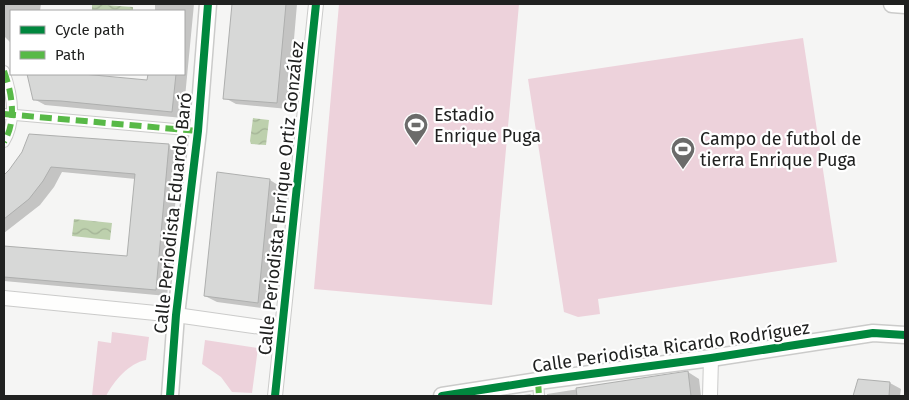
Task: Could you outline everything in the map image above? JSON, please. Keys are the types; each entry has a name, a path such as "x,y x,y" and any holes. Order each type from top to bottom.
{"street":[{"name":"Calle Periodista Eduardo Baró","path":"170,396 176,315 198,131 208,4"},
{"name":"Calle Periodista Enrique Ortiz González","path":"275,396 316,4"},
{"path":"892,4 905,5"},
{"path":"4,71 10,89 4,142"},
{"path":"8,114 198,131"},
{"path":"4,298 176,315 282,330"},
{"name":"Calle Periodista Ricardo Rodríguez","path":"442,396 538,389 711,358 873,334 905,335"},
{"path":"710,396 711,358"}],"shaded area":[{"name":"Estadio Enrique Puga","path":"339,4 519,4 492,305 314,289"},
{"name":"Campo de futbol de tierra Enrique Puga","path":"803,38 837,262 598,299 600,314 578,317 564,312 528,79"},
{"path":"112,332 149,337 146,360 128,369 113,384 106,396 92,396 98,341 111,343"},
{"path":"205,340 258,348 252,393 232,392 221,377 202,364"}],"water":[{"path":"92,4 133,7 133,10 92,10"},
{"path":"253,118 269,120 266,145 251,144"},
{"path":"74,219 112,223 110,240 72,236"}],"building":[{"path":"232,4 286,4 277,103 223,99"},
{"path":"27,75 94,75 147,80 148,75 176,75 172,112 33,100"},
{"path":"29,134 169,144 156,290 4,277 4,246 127,256 135,174 51,167 29,199 4,219 4,175 22,152"},
{"path":"217,172 270,179 258,303 204,296"},
{"path":"688,371 691,396 577,396 576,388"},
{"path":"858,379 890,382 889,396 853,396"}],"marked path":[{"path":"4,71 12,107 11,125 4,142"},
{"path":"4,114 198,131"},
{"path":"538,381 539,396"}],"cycle path":[{"path":"170,396 176,315 198,131 208,4"},
{"path":"275,396 316,4"},
{"path":"442,396 873,333 905,335"}],"place":[{"name":"Estadio Enrique Puga","path":"416,146"},
{"name":"Campo de futbol de tierra Enrique Puga","path":"683,170"}]}
